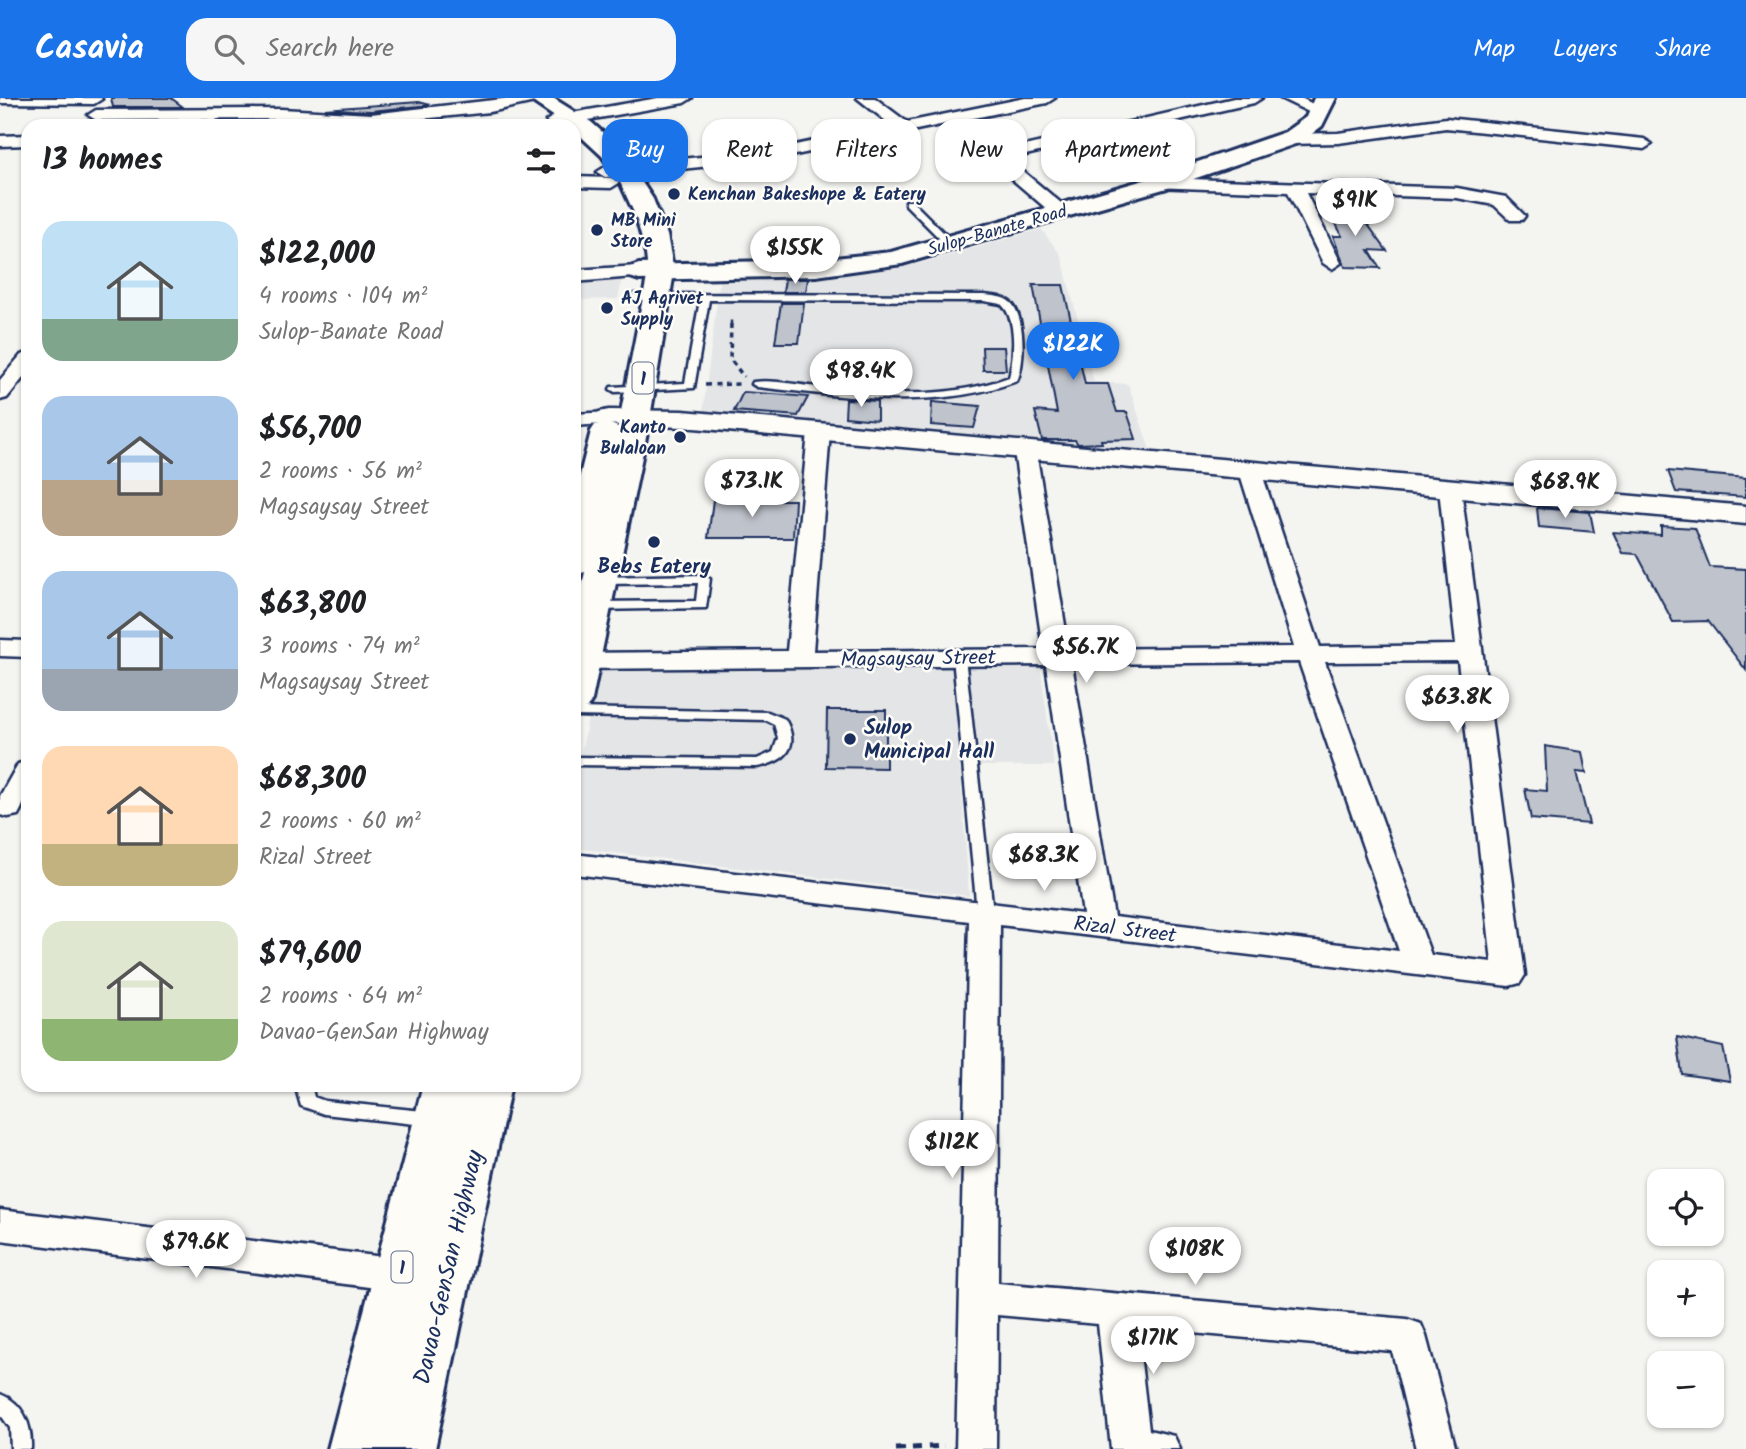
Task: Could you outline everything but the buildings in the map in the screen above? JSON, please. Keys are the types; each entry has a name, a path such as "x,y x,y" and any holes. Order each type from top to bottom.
{"main road":[{"name":"Sulop-Banate Road","path":"648,284 838,267 893,259 950,244 1159,183 1286,139 1308,129 1323,105"},
{"name":"1","path":"581,130 597,138 602,149"},
{"name":"1","path":"581,653 597,593 622,418 648,284 659,250 652,225 619,182"},
{"name":"1","path":"581,544 622,418"},
{"name":"Davao-GenSan Highway","path":"407,1449 486,1092"},
{"name":"Davao-GenSan Highway","path":"364,1448 400,1275 442,1102"}],"street":[{"path":"0,98 200,119"},
{"path":"342,119 352,98"},
{"path":"453,119 684,98"},
{"path":"865,98 893,119"},
{"path":"1061,212 1003,165 1000,156 1254,98"},
{"path":"1288,98 1323,105"},
{"path":"921,125 1038,99"},
{"path":"225,119 289,114 321,119"},
{"path":"1286,139 1338,138 1446,124 1644,144"},
{"path":"0,141 21,140"},
{"path":"688,165 811,147"},
{"path":"581,181 602,177"},
{"path":"1159,183 1457,193 1500,201 1516,216"},
{"path":"1294,187 1332,263"},
{"path":"581,277 648,284"},
{"path":"0,394 21,368"},
{"path":"581,420 683,419 1746,515"},
{"path":"799,659 819,432"},
{"path":"1025,451 1100,926"},
{"path":"1250,471 1309,653 1419,964"},
{"path":"1450,489 1472,653"},
{"path":"0,648 21,649"},
{"name":"Magsaysay Street","path":"581,661 1472,653"},
{"name":"Rizal Street","path":"581,865 1508,975 1472,653"},
{"path":"12,809 21,787"},
{"path":"976,1447 985,912"},
{"path":"0,1225 400,1275"},
{"path":"978,1297 1407,1336 1436,1449"},
{"path":"1116,1309 1140,1448"}],"lane":[{"path":"909,203 950,244"},
{"path":"648,284 705,297 984,298 1003,302 1012,310 1019,363 1013,379 1002,385 960,393 910,395 757,384"},
{"path":"628,389 690,386 705,297"},
{"path":"704,579 702,605 597,593 704,579"},
{"path":"959,657 985,912"},
{"path":"581,712 768,716 780,722 785,739 782,753 777,758 757,763 581,761"},
{"path":"305,1092 307,1101 324,1107 442,1102"},
{"path":"0,1403 17,1417 22,1438 20,1449"}],"path":[{"path":"731,317 730,359 741,374 757,384"},
{"path":"690,386 757,384"},
{"path":"896,1449 976,1447"}],"shaded area":[{"path":"445,115 447,119 108,119 107,117"},
{"path":"1041,229 1061,255 1094,382 1128,384 1150,450 703,412 720,277 815,275 880,270 921,263"},
{"path":"581,280 622,280 618,299 581,300"},
{"path":"1040,665 1054,766 960,766 969,896 581,849 581,753 598,669"}],"place":[{"name":"Kenchan Bakeshope & Eatery","path":"674,194"},
{"name":"MB Mini Store","path":"597,230"},
{"name":"AJ Agrivet Supply","path":"607,308"},
{"name":"Kanto Bulaloan","path":"680,437"},
{"name":"Bebs Eatery","path":"654,542"},
{"name":"Sulop Municipal Hall","path":"850,739"}]}
